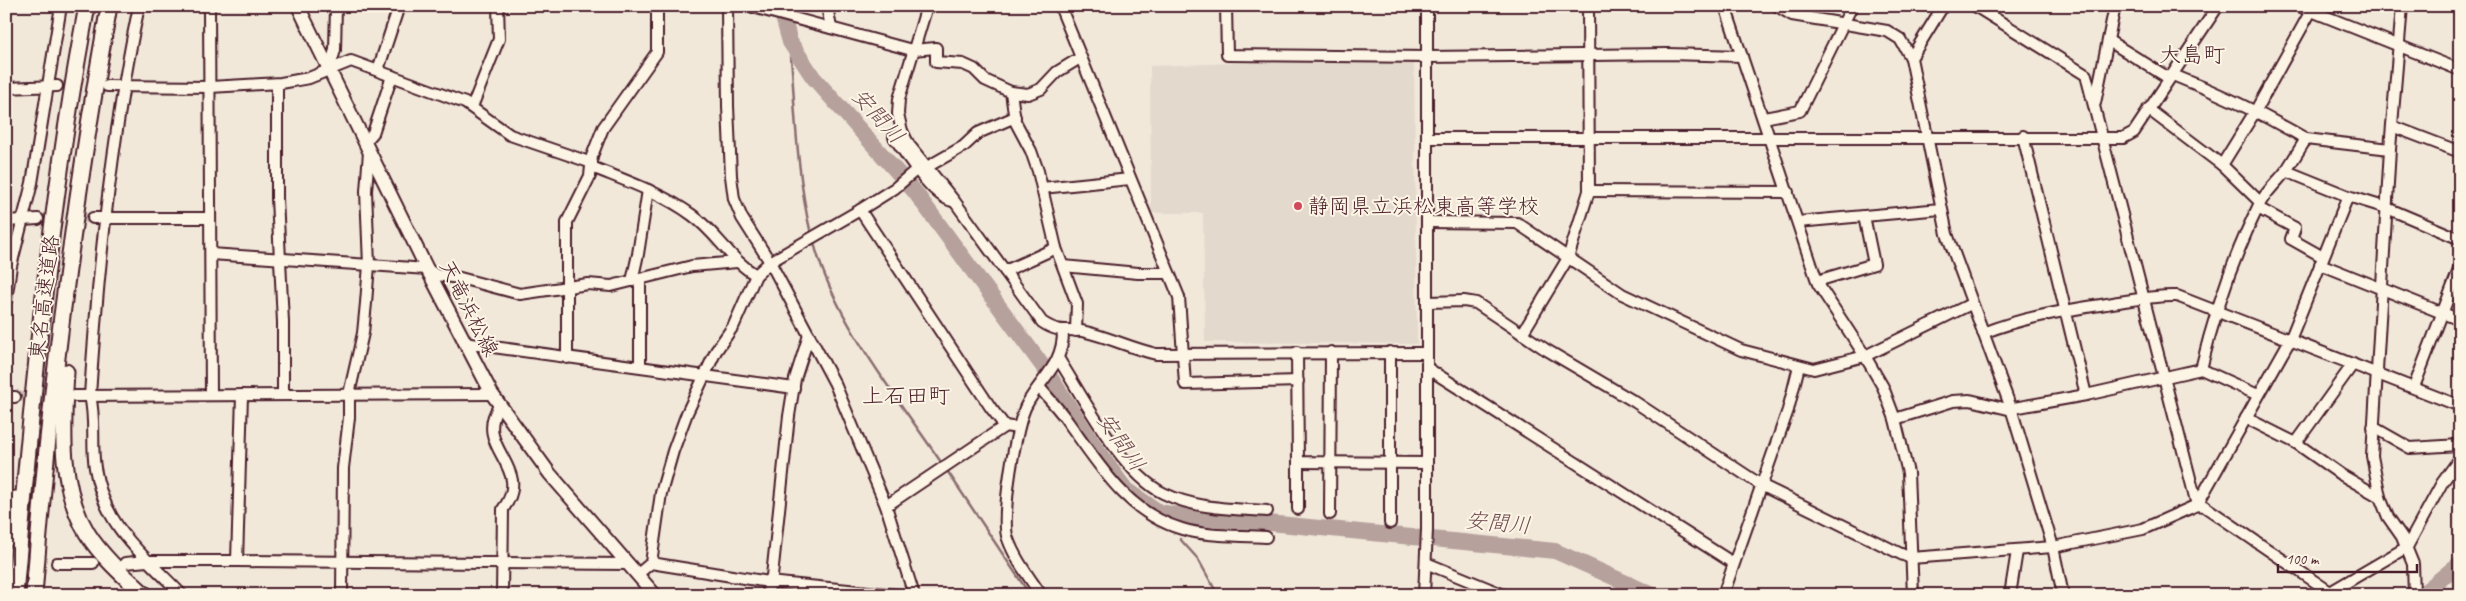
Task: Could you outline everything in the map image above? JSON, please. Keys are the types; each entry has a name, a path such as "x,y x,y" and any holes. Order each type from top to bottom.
{"highway":[{"name":"東名高速道路","path":"15,595 46,266 68,109 88,6"},
{"name":"東名高速道路","path":"34,595 40,517 76,201 109,6"},
{"path":"76,201 66,351 64,457 72,495 87,533 124,575 145,595"},
{"path":"6,539 28,450"}],"main road":[{"name":"天竜浜松線","path":"298,6 464,343 499,406 550,474 655,595"}],"street":[{"path":"6,300 52,86 60,6"},
{"path":"138,6 123,87 106,217 90,396 93,409 92,447 101,493 122,534 182,595"},
{"path":"209,6 211,395"},
{"path":"329,70 335,50 336,6"},
{"path":"378,70 399,6"},
{"path":"472,107 499,39 498,6"},
{"path":"567,358 566,222 592,165 592,156 603,128 657,52 657,6"},
{"path":"727,6 730,176 734,199 742,218 770,262 835,384 886,506 914,595"},
{"path":"749,6 912,50 936,48 936,62 974,68 985,80 1011,92 1028,94 1042,90 1057,72 1080,58"},
{"path":"827,6 831,28"},
{"path":"927,6 912,50 899,99 898,114 902,131 920,169 955,202 1042,322 1053,330 1076,331 1104,337 1131,349 1156,354 1427,353"},
{"path":"1060,6 1178,297 1185,384 1298,381"},
{"path":"1226,6 1227,55 1428,57 1668,54 1742,56"},
{"path":"1424,595 1428,463 1427,6"},
{"path":"1522,334 1568,258 1588,191 1588,6"},
{"path":"1725,6 1818,282 1883,387 1895,419 1908,473 1913,595"},
{"path":"1777,6 1792,15 1888,31 1900,39 1911,58 1947,234 1971,304 2011,408 2053,547 2064,595"},
{"path":"1764,118 1800,111 1852,6"},
{"path":"1911,58 1944,6"},
{"path":"1975,6 2086,75 2197,504"},
{"path":"2094,106 2115,6"},
{"path":"1427,138 2023,136 2123,138 2134,132 2218,6"},
{"path":"2299,6 2460,70"},
{"path":"2402,6 2390,149 2372,456 2380,497 2388,517 2407,546 2413,564 2414,592"},
{"path":"2222,165 2256,110 2310,10"},
{"path":"2109,41 2167,77 2173,75 2256,110 2306,139 2390,149"},
{"path":"108,86 210,87 277,84 309,78 351,61 472,107 510,136 592,165 648,190 694,216 737,262 756,275"},
{"path":"342,595 343,468 349,418 349,394 363,333 369,265 366,191 367,147 392,76"},
{"path":"277,84 276,198 280,258 283,395"},
{"path":"6,88 52,86"},
{"path":"1011,92 1015,117 1031,151 1056,248 1077,304 1076,331"},
{"path":"2148,109 2222,165 2259,205 2295,228 2291,239 2322,260 2382,289 2460,320"},
{"path":"638,574 651,563 661,493 684,421 704,374 716,351 734,325 756,275 770,262 860,210 895,188 920,169 964,146 978,133 1015,117"},
{"path":"2392,126 2460,152"},
{"path":"2023,136 2064,311 2086,395"},
{"path":"2201,369 2215,310 2241,243 2259,205 2286,170 2306,139"},
{"path":"2286,170 2348,196 2387,208 2460,238"},
{"path":"1042,188 1130,179"},
{"path":"640,366 636,280 648,190"},
{"path":"1588,191 1788,192"},
{"path":"1428,302 1464,301 1476,304 1635,402 1761,484 1911,558 2053,547 2143,529 2197,504 2290,340 2348,196"},
{"path":"1798,222 1941,209"},
{"path":"860,210 1005,426"},
{"path":"1818,282 1874,264 1864,216"},
{"path":"93,218 210,218"},
{"path":"6,221 38,219"},
{"path":"1428,222 1517,223 1615,290 1720,342 1741,350 1814,369 1865,356 1971,304"},
{"path":"1005,271 1056,248"},
{"path":"211,254 427,269 436,274 460,278 520,294 588,284 612,286 692,266 737,262"},
{"path":"1063,266 1138,273 1169,273"},
{"path":"2414,387 2460,267"},
{"path":"1983,333 1999,327 2064,311 2144,298 2177,296 2460,406"},
{"path":"1041,595 1020,564 1007,537 1006,513 1018,428 1027,404 1058,358 1063,346 1063,330"},
{"path":"768,595 772,576 784,452 794,388 809,335"},
{"path":"464,343 567,358 704,374 794,388"},
{"path":"1298,352 1298,509"},
{"path":"1330,514 1331,352"},
{"path":"1390,352 1390,523"},
{"path":"1058,358 1120,454 1149,483 1162,492 1189,503 1211,508 1267,512"},
{"path":"2296,443 2353,364"},
{"path":"1723,595 1788,410 1799,366"},
{"path":"1427,368 1733,563"},
{"path":"1895,419 1953,401 1970,400 2011,408 2086,395 2201,369 2258,395"},
{"path":"1039,387 1067,420 1105,475 1128,500 1158,520 1183,529 1266,537"},
{"path":"75,396 492,394"},
{"path":"237,561 242,396"},
{"path":"499,406 495,412 492,434 496,446 510,470 513,483 511,499 503,509 502,595"},
{"path":"2246,418 2296,443 2340,474 2380,497"},
{"path":"886,506 1005,426 1018,428"},
{"path":"2373,426 2410,448 2460,445"},
{"path":"2197,504 2204,506 2330,592 2407,546 2442,483 2460,458"},
{"path":"1298,462 1428,463"},
{"path":"2010,595 2017,551"},
{"path":"125,563 148,561 237,561 628,564"},
{"path":"57,563 92,563"},
{"path":"651,563 770,582 898,595"},
{"path":"1426,563 1504,595"}],"shaded area":[{"path":"1414,60 1417,344 1205,342 1203,213 1151,213 1150,66"}],"waterway":[{"name":"安間川","path":"780,6 790,42 813,77 915,192 1047,372 1099,453 1126,490 1159,512 1202,519 1258,522 1555,551 1653,595"},
{"path":"790,42 799,163 811,234"},
{"path":"813,239 822,269 851,328 887,385 943,465"},
{"path":"946,469 1030,595"},
{"path":"1180,539 1198,559 1218,595"},
{"name":"安間川","path":"2421,595 2460,563"}],"tunnel":[{"path":"57,86 101,86"},
{"path":"38,219 93,218"},
{"path":"15,397 59,396"},
{"path":"6,562 57,563"}],"place":[{"name":"静岡県立浜松東高等学校","path":"1298,206"}],"district":[{"name":"大島町","path":"2192,55"},
{"name":"上石田町","path":"906,396"}]}
